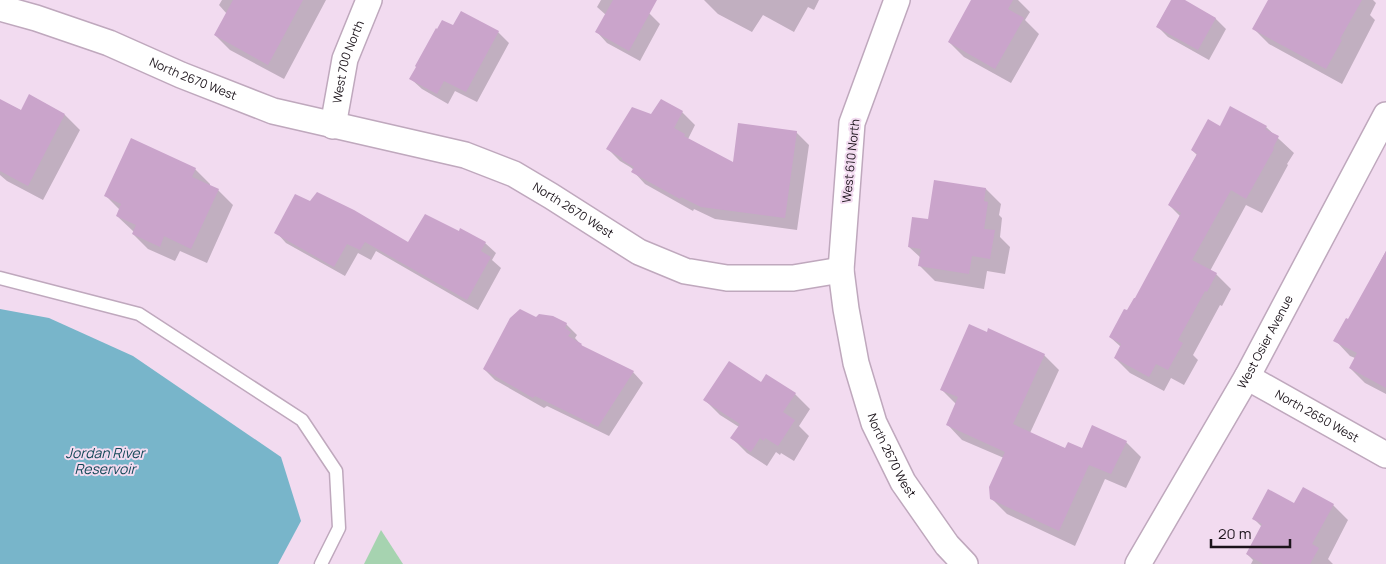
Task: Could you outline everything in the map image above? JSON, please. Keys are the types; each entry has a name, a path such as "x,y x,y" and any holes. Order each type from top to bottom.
{"street":[{"name":"West 700 North","path":"333,126 345,59 369,0"},
{"name":"West 610 North","path":"841,270 852,123 897,0"},
{"name":"North 2670 West","path":"0,8 109,43 181,76 273,111 465,155 514,174 639,252 685,271 726,278 794,278 841,270 856,363 874,423 903,482 947,545 964,564"},
{"name":"West Osier Avenue","path":"1138,564 1247,377 1386,115"},
{"name":"North 2650 West","path":"1247,377 1386,455"}],"lane":[{"path":"0,278 139,314 302,420 336,471 339,528 321,564"}],"green space":[{"path":"381,530 403,564 364,564"}],"water":[{"name":"Jordan River Reservoir","path":"0,309 49,318 133,356 281,457 301,521 278,564 0,564"}],"building":[{"path":"233,0 303,0 268,65 214,35"},
{"path":"613,0 657,0 629,51 595,32"},
{"path":"971,0 1013,0 1008,9 1024,18 995,69 948,42"},
{"path":"1171,0 1185,0 1216,18 1198,50 1156,27"},
{"path":"1268,0 1362,0 1326,69 1252,29"},
{"path":"461,11 499,31 466,92 444,81 437,94 409,79 442,20 453,25"},
{"path":"29,94 65,114 28,186 0,171 0,99 21,110"},
{"path":"661,99 683,111 674,128 685,134 684,136 733,162 738,123 797,131 785,218 701,207 681,197 680,199 631,172 634,167 606,149 632,107 651,114"},
{"path":"1230,106 1267,126 1265,129 1279,136 1274,149 1246,199 1231,190 1192,260 1217,273 1178,340 1183,343 1168,370 1156,364 1149,377 1114,358 1121,344 1109,337 1124,309 1127,310 1135,298 1181,213 1168,205 1197,154 1191,150 1208,119 1220,126"},
{"path":"131,138 196,168 192,177 219,189 191,249 164,236 160,247 132,234 136,225 116,216 121,204 104,196"},
{"path":"934,180 986,188 984,201 988,202 984,229 995,230 990,259 972,256 969,274 918,266 921,249 908,247 912,217 928,219"},
{"path":"317,192 354,210 408,242 425,214 459,231 460,228 486,242 481,251 491,257 467,300 365,242 360,250 347,244 334,267 274,233 295,194 310,201"},
{"path":"1386,251 1386,388 1349,368 1357,353 1333,341 1346,318 1348,319"},
{"path":"520,309 536,317 539,314 553,316 567,323 565,328 571,332 568,336 581,345 634,371 598,427 535,396 533,398 483,369 510,318"},
{"path":"969,324 987,332 988,328 1045,354 1013,424 1065,448 1068,442 1082,448 1092,425 1127,441 1111,474 1089,465 1059,531 990,499 989,487 1005,452 946,425 958,397 940,390"},
{"path":"729,361 761,382 766,374 796,393 783,412 795,420 778,446 765,438 764,441 760,438 751,452 730,438 740,424 703,400"},
{"path":"1303,487 1334,504 1312,544 1319,548 1310,564 1263,564 1246,554 1262,524 1252,519 1268,489 1294,503"}]}
